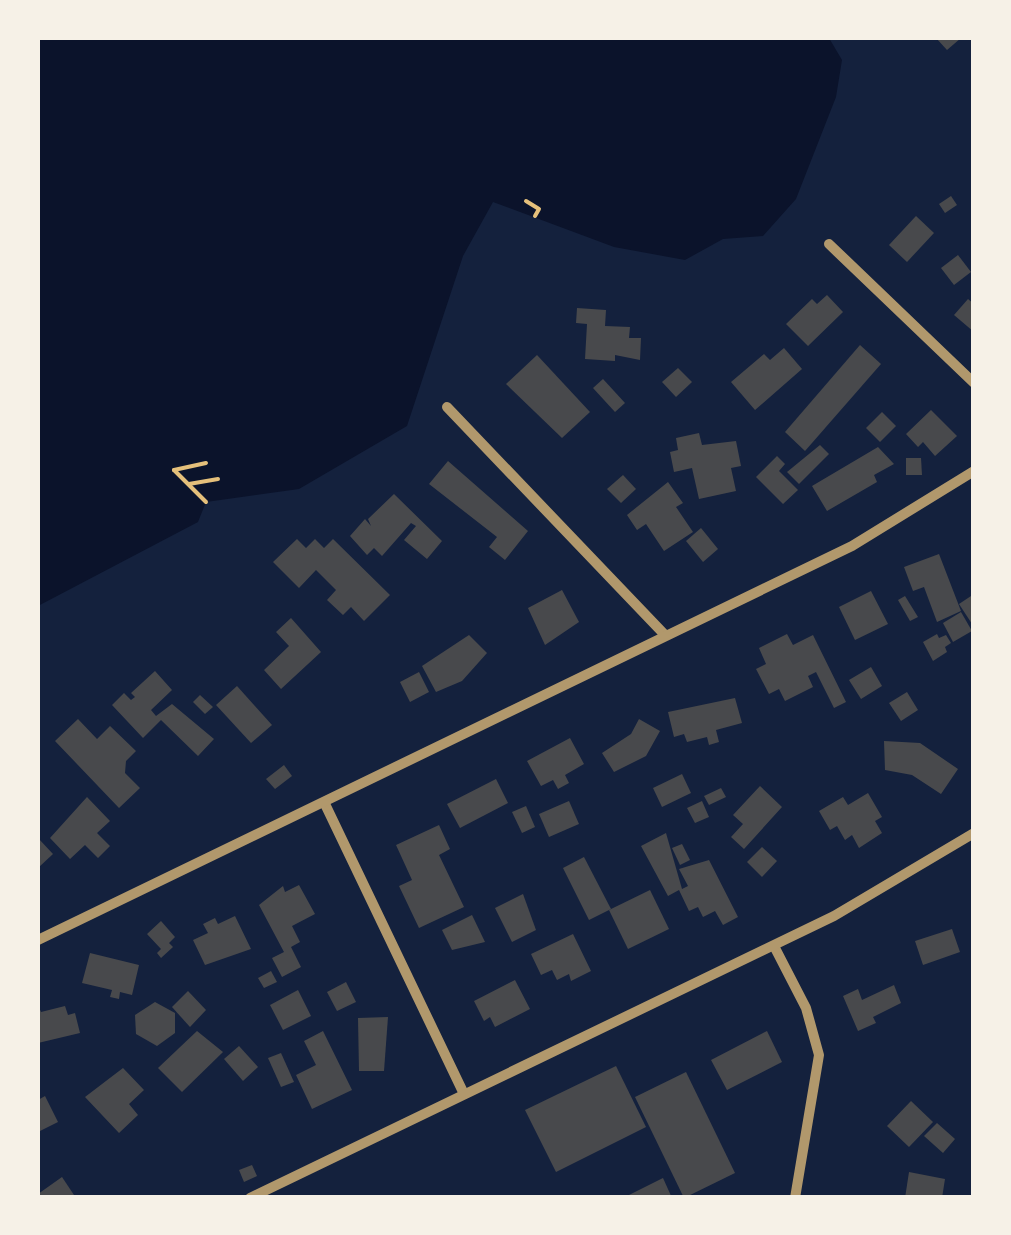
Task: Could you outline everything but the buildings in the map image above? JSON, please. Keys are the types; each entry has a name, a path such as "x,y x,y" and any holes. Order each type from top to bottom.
{"street":[{"path":"829,244 974,383"},
{"path":"447,407 664,634"},
{"path":"38,940 852,546 974,470"},
{"path":"325,804 464,1094"},
{"path":"250,1198 774,946 892,884 972,836"},
{"path":"774,946 806,1008 819,1055 794,1198"}],"path":[{"path":"526,201 539,210 535,216"},
{"path":"206,463 174,470 206,502"},
{"path":"189,484 218,479"}],"water":[{"path":"38,38 829,38 842,60 836,97 796,199 763,236 723,239 685,260 614,247 493,202 463,256 407,426 299,489 206,502 198,522 38,606"}]}
